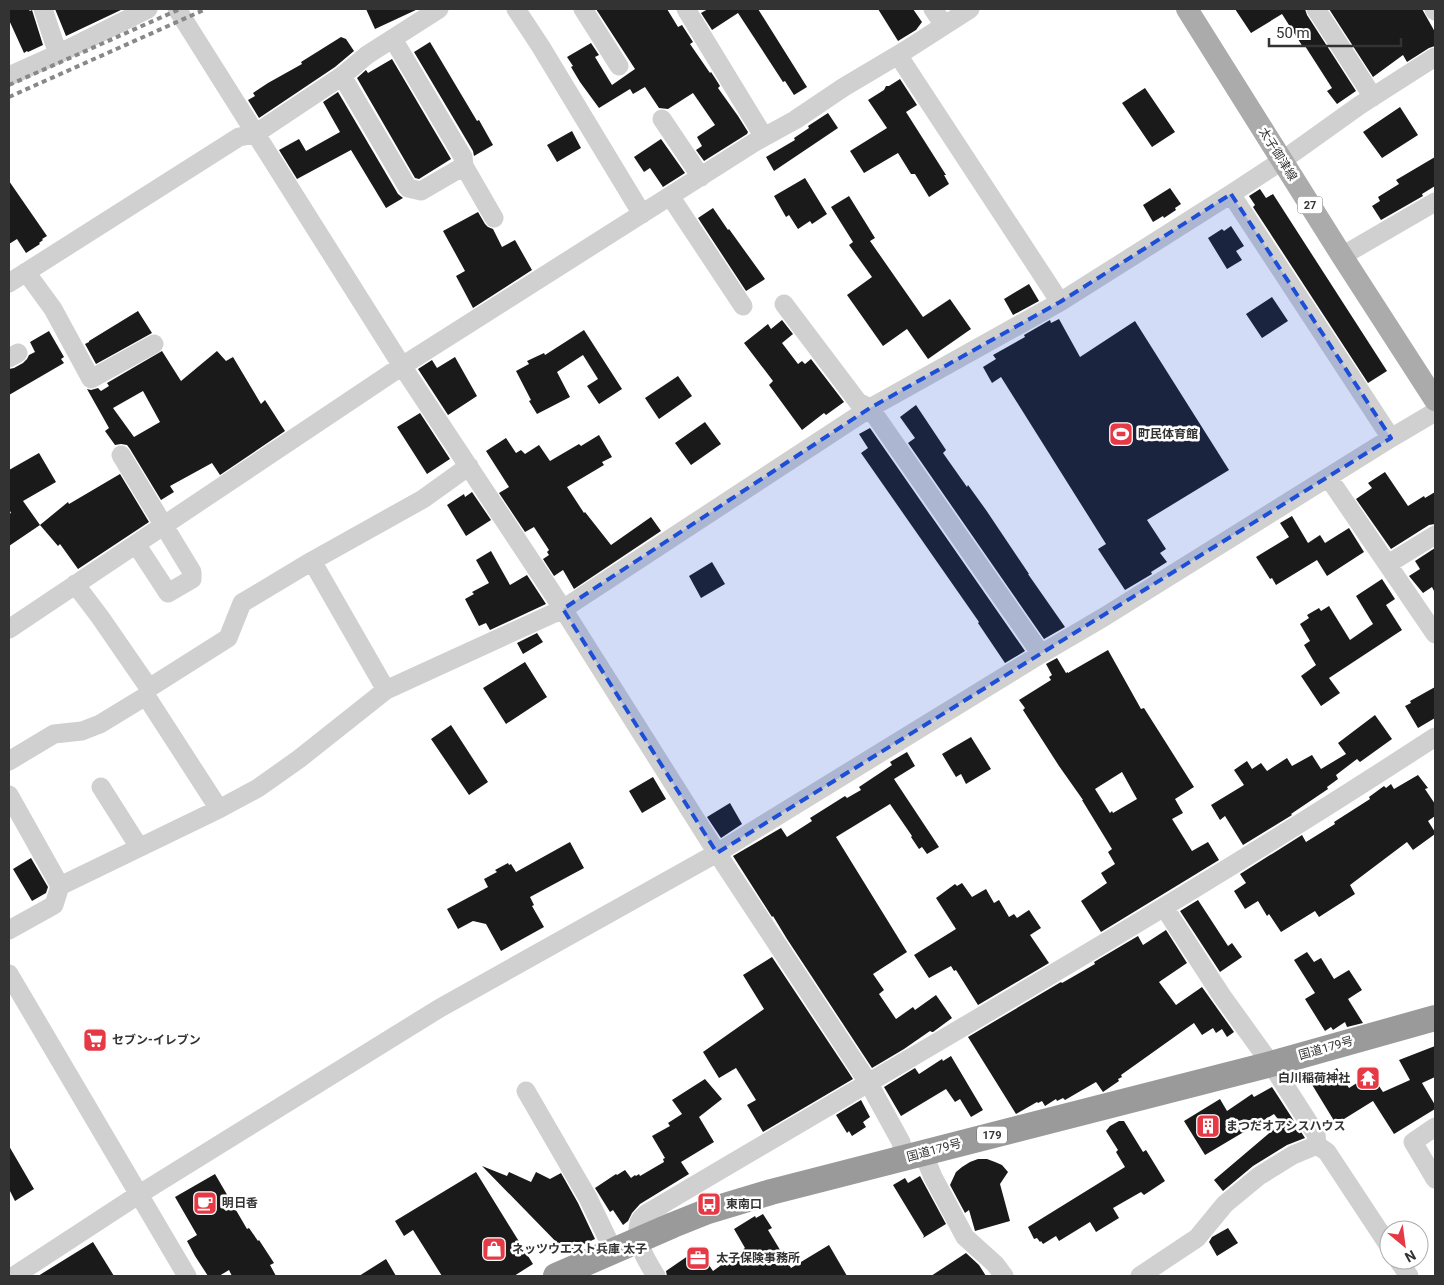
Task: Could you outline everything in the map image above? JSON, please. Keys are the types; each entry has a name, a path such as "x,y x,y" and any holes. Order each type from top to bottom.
{"highway":[{"name":"国道179号","path":"556,1276 638,1239 708,1211 771,1192 1271,1064 1435,1018"}],"main road":[{"name":"太子御津線","path":"1187,9 1435,400"}],"street":[{"path":"43,9 58,54"},
{"path":"9,76 148,9"},
{"path":"177,9 402,366 563,609 717,853 868,1082 901,1142 933,1177 965,1237 995,1264 1004,1276"},
{"path":"9,283 239,137 256,134 342,76 367,55 393,39 411,17 439,9"},
{"path":"516,9 642,214"},
{"path":"582,9 619,66"},
{"path":"686,9 764,137"},
{"path":"933,9 944,26"},
{"path":"9,629 402,366 970,9"},
{"path":"1316,9 1373,97"},
{"path":"393,39 463,157 464,166 494,218"},
{"path":"898,55 1060,302"},
{"path":"9,930 54,905 60,886 219,809 258,788 299,759 386,690 563,609 870,408 1060,302 1232,194 1373,97 1435,57"},
{"path":"342,76 408,188 421,191 464,166"},
{"path":"662,119 701,177"},
{"path":"1232,194 1391,438"},
{"path":"670,196 743,306"},
{"path":"1342,256 1435,202"},
{"path":"26,272 53,309 91,379 154,344"},
{"path":"784,304 858,402 870,408 1041,654"},
{"path":"14,1276 138,1195 462,995 717,853 1435,412"},
{"path":"121,455 192,572 192,578 168,593 136,544"},
{"path":"9,760 54,734 82,731 100,724 228,638 242,603 312,561 423,499 469,466"},
{"path":"1328,477 1435,634"},
{"path":"1388,564 1435,535"},
{"path":"312,561 386,690"},
{"path":"75,584 100,616 219,809"},
{"path":"656,1276 648,1264 638,1239 639,1221 646,1214 1058,972 1359,787 1435,738"},
{"path":"101,787 139,847"},
{"path":"9,795 60,886"},
{"path":"1164,907 1222,996 1271,1064 1316,1134 1317,1145 1326,1152 1379,1231"},
{"path":"9,974 187,1276"},
{"path":"526,1091 588,1198 613,1250"},
{"path":"1435,1127 1413,1142 1435,1179"},
{"path":"1140,1276 1197,1238 1225,1204 1258,1176 1293,1155 1317,1145"},
{"path":"1435,1186 1432,1188 1435,1194"}],"highlighted area":[{"path":"1231,194 1391,438 717,853 563,609 870,408 1060,302"}],"building":[{"path":"9,9 32,10 43,45 24,53 9,20"},
{"path":"55,9 123,9 66,36"},
{"path":"366,9 418,9 375,29"},
{"path":"596,9 667,9 678,27 682,25 693,42 690,44 715,78 720,86 718,88 738,116 748,132 747,134 704,161 696,150 702,146 697,137 715,125 693,93 668,109 659,108 645,87 633,94 630,89 599,108 580,82 567,57 591,43 599,55 595,57 612,85 635,69"},
{"path":"708,9 758,9 807,87 794,95 785,81 783,82 738,13 712,30 701,13"},
{"path":"878,9 913,9 922,22 916,30 898,41"},
{"path":"1235,9 1305,9 1356,91 1337,104 1327,91 1332,88 1282,14 1251,33"},
{"path":"1329,9 1422,9 1435,32 1435,46 1407,62 1403,55 1373,77"},
{"path":"341,37 346,39 354,51 335,67 259,118 248,100 255,96 253,93 302,64 301,62"},
{"path":"430,42 493,145 474,156 473,151 414,52"},
{"path":"392,59 451,159 419,179 415,178 357,78 366,70 368,73"},
{"path":"900,79 917,105 906,112 946,175 944,175 949,184 929,197 915,174 911,174 898,153 864,173 850,151 887,128 868,100 884,90 886,86"},
{"path":"1145,88 1175,132 1152,147 1122,103"},
{"path":"338,92 398,194 403,198 386,208 351,150 297,179 279,150 299,139 306,151 340,132 323,102"},
{"path":"1400,107 1418,135 1382,158 1363,132"},
{"path":"828,113 838,128 774,171 766,157 795,140 794,138 809,128 808,126"},
{"path":"572,131 581,148 557,162 547,145"},
{"path":"661,139 685,173 663,187 650,168 644,172 634,157"},
{"path":"1435,157 1435,186 1422,194 1423,196 1381,220 1372,206 1380,201 1378,197 1399,184 1396,180"},
{"path":"805,178 827,214 812,224 810,221 798,229 789,215 786,217 774,196"},
{"path":"9,181 47,236 42,239 40,244 26,253 17,239 9,244"},
{"path":"1170,188 1181,204 1164,218 1163,216 1153,222 1143,205"},
{"path":"1260,189 1266,198 1273,194 1387,371 1368,383 1253,207 1255,205 1249,196"},
{"path":"849,196 875,238 870,241 923,317 950,299 971,329 928,359 907,329 883,346 847,295 872,277 849,245 853,242 831,207"},
{"path":"713,208 765,279 746,291 698,218"},
{"path":"478,212 485,224 493,229 502,247 515,240 532,270 473,308 456,276 465,271 443,231"},
{"path":"1231,226 1244,246 1236,251 1242,260 1227,269 1208,238 1222,229 1224,231"},
{"path":"1029,284 1039,301 1013,315 1004,299"},
{"path":"1272,297 1288,321 1262,338 1246,314"},
{"path":"138,311 152,333 96,364 85,344"},
{"name":"町民体育館","path":"1059,319 1080,357 1135,321 1229,470 1147,520 1166,549 1160,553 1167,562 1151,572 1152,574 1125,590 1098,549 1106,544 1001,377 992,383 983,367 996,359 993,355 1025,337 1024,335 1050,320 1051,323"},
{"path":"782,320 793,334 782,343 798,364 802,361 805,364 811,359 844,402 826,415 824,413 802,430 769,385 773,381 744,343 768,324 771,329"},
{"path":"584,330 622,389 599,404 587,386 598,379 583,355 557,372 570,397 537,414 516,371 529,364 527,361 544,353 545,355"},
{"path":"49,331 64,357 61,359 64,363 9,395 9,369 23,363 29,355 35,352 30,342"},
{"path":"162,351 181,381 217,351 226,361 233,357 261,404 265,400 285,431 220,475 212,463 170,486 174,492 161,500 127,445 115,445 105,431 109,428 87,389 98,388 101,391 109,386 107,383","holes":["143,391 160,422 134,437 113,408"]},
{"path":"455,357 477,396 448,415 418,369 432,360 437,368"},
{"path":"678,376 692,396 659,419 645,398"},
{"path":"916,405 946,450 943,453 986,510 1065,627 1044,639 908,443 915,438 900,417"},
{"path":"420,413 450,459 427,474 397,427"},
{"path":"705,422 721,444 691,465 675,443"},
{"path":"870,428 1025,651 1005,663 979,622 861,453 868,448 859,434"},
{"path":"599,435 612,457 602,462 604,465 567,487 584,513 611,545 651,517 661,531 574,589 563,570 554,576 543,559 549,555 547,552 549,550 534,527 525,532 499,493 509,487 486,451 506,438 516,453 521,450 525,454 539,445 550,461"},
{"path":"39,453 56,482 23,501 40,525 9,546 9,514 11,513 9,509 9,470"},
{"path":"1385,472 1408,506 1424,496 1425,498 1435,492 1435,524 1429,525 1391,549 1356,499 1372,488 1368,483"},
{"path":"120,474 149,522 78,569 60,544 58,546 40,525 68,502 69,504"},
{"path":"472,492 491,520 466,536 447,505 464,494 465,497"},
{"path":"1292,516 1308,543 1320,535 1325,543 1349,528 1364,552 1327,576 1317,560 1276,585 1256,557 1289,537 1280,523"},
{"path":"1435,548 1435,593 1432,587 1423,593 1409,576 1420,569 1415,561"},
{"path":"491,551 510,585 527,575 546,604 490,630 486,623 479,626 465,599 474,594 472,592 489,583 476,560"},
{"path":"712,562 725,584 701,598 689,576"},
{"path":"1382,579 1395,599 1386,605 1402,630 1329,678 1340,693 1321,706 1301,676 1316,665 1304,645 1310,641 1300,624 1309,618 1307,615 1319,608 1321,611 1329,606 1350,640 1373,624 1356,596"},
{"path":"537,633 543,642 523,654 517,643"},
{"path":"1108,650 1141,709 1144,708 1194,787 1175,799 1183,813 1172,819 1192,851 1208,842 1219,860 1101,932 1081,901 1107,883 1101,873 1115,864 1108,852 1112,849 1083,800 1023,710 1025,708 1019,700 1051,680 1049,677 1052,675 1046,664 1057,658 1066,673","holes":["1122,772 1137,799 1110,813 1095,789"]},
{"path":"525,662 547,697 506,724 483,688"},
{"path":"1435,687 1435,718 1418,728 1405,706 1411,703 1410,701"},
{"path":"1375,715 1392,739 1360,762 1357,759 1336,775 1338,779 1327,787 1328,789 1292,815 1243,845 1225,816 1220,820 1211,805 1244,785 1234,770 1247,761 1252,769 1261,763 1267,771 1287,758 1292,766 1312,755 1321,769 1346,754 1338,743"},
{"path":"451,725 488,782 469,795 431,739"},
{"path":"971,737 991,769 966,784 961,774 956,777 942,754"},
{"path":"907,752 915,766 894,779 939,847 927,854 922,847 919,849 890,804 836,837 907,952 873,974 884,990 879,994 896,1019 913,1007 915,1010 936,995 952,1018 933,1032 930,1031 872,1068 733,856 781,828 787,837 812,821 810,818 845,796 847,798 861,790 859,787 892,765 890,762"},
{"path":"1418,775 1428,788 1425,789 1435,804 1435,816 1428,821 1435,834 1413,850 1407,842 1350,885 1355,894 1319,917 1315,911 1281,932 1269,914 1267,916 1258,901 1245,909 1234,891 1246,883 1240,874 1302,835 1306,842 1370,799 1369,797 1384,786 1386,788 1391,784 1394,789"},
{"path":"653,777 666,799 642,813 629,791"},
{"path":"730,803 742,824 721,838 707,817"},
{"path":"570,842 584,868 530,897 534,905 532,906 544,927 501,951 486,924 473,921 458,929 447,909 488,887 484,879 497,872 495,870 508,863 509,865 511,864 516,872"},
{"path":"31,858 48,887 46,893 32,901 13,869"},
{"path":"962,883 972,897 986,889 994,903 999,900 1009,917 1014,914 1017,918 1029,910 1041,928 1030,935 1049,963 978,1005 956,970 954,971 951,966 929,978 914,955 956,929 936,898 955,884 957,886"},
{"path":"1198,900 1228,946 1232,943 1242,957 1220,972 1180,911"},
{"path":"1166,930 1187,963 1159,982 1176,1005 1202,987 1234,1032 1227,1037 1222,1029 1216,1033 1213,1028 1202,1035 1194,1023 1121,1075 1122,1077 1118,1079 1119,1081 1103,1092 1096,1082 1065,1100 1063,1098 1057,1101 1056,1099 1045,1106 1042,1101 1037,1102 1016,1114 968,1037 1095,964 1094,962 1138,936 1143,945"},
{"path":"1307,952 1314,962 1321,958 1334,979 1349,970 1362,990 1348,999 1363,1023 1347,1027 1345,1022 1333,1030 1331,1027 1325,1031 1305,999 1315,993 1294,960"},
{"path":"772,957 853,1079 763,1132 747,1105 756,1100 736,1068 719,1078 703,1052 764,1009 743,975"},
{"path":"1435,1046 1435,1077 1422,1083 1435,1105 1435,1109 1394,1134 1373,1101 1336,1124 1311,1083 1337,1068 1349,1088 1371,1074 1383,1092 1410,1080 1399,1060"},
{"path":"951,1056 983,1110 971,1117 960,1099 955,1102 946,1089 901,1116 884,1087 915,1068 919,1074 942,1059 943,1061"},
{"path":"705,1079 722,1099 699,1117 714,1142 681,1162 689,1174 640,1204 623,1225 613,1210 610,1212 595,1188 625,1170 631,1178 639,1174 640,1176 664,1162 663,1159 665,1158 652,1136 670,1126 668,1123 682,1114 672,1100"},
{"path":"1272,1087 1305,1138 1287,1145 1253,1166 1223,1191 1214,1180 1281,1123 1274,1114 1205,1155 1184,1121 1220,1099 1227,1111 1252,1094 1254,1097"},
{"path":"861,1100 870,1117 863,1122 866,1127 852,1136 849,1131 847,1133 836,1115"},
{"path":"1119,1121 1124,1121 1143,1152 1146,1150 1165,1181 1144,1195 1141,1192 1113,1208 1119,1218 1096,1232 1090,1222 1059,1241 1056,1236 1043,1244 1037,1238 1034,1239 1028,1227 1125,1167 1116,1152 1118,1150 1106,1131 1110,1126"},
{"path":"9,1146 34,1189 15,1201 9,1189"},
{"path":"978,1159 987,1159 1002,1165 1008,1172 1000,1184 1010,1221 975,1231 969,1210 965,1213 950,1185 956,1172"},
{"path":"482,1166 507,1176 509,1172 531,1182 536,1172 550,1179 561,1173 595,1239 566,1252"},
{"path":"476,1172 533,1264 514,1276 442,1276 413,1230 404,1236 395,1221"},
{"path":"215,1174 247,1229 249,1228 259,1240 274,1263 270,1265 276,1276 232,1276 229,1270 219,1276 208,1276 195,1256 187,1241 197,1235 175,1197"},
{"path":"920,1176 946,1224 923,1238 924,1236 893,1185 905,1178 908,1183"},
{"path":"763,1214 772,1228 768,1230 791,1268 829,1245 847,1276 667,1276 666,1271 698,1249 713,1271 745,1248 734,1229 755,1216 756,1218"},
{"path":"1228,1228 1238,1243 1217,1256 1209,1242 1212,1237"},
{"path":"93,1242 114,1276 38,1276"},
{"path":"966,1253 979,1265 986,1276 931,1276"},
{"path":"386,1259 396,1276 359,1276"}],"railway":[{"path":"9,85 180,9"},
{"path":"9,97 206,9"}],"place":[{"name":"町民体育館","path":"1121,434"},
{"name":"セブン-イレブン","path":"95,1040"},
{"name":"白川稲荷神社","path":"1368,1078"},
{"name":"まつだオアシスハウス","path":"1208,1126"},
{"name":"明日香","path":"205,1203"},
{"name":"東南口","path":"709,1204"},
{"name":"ネッツウエスト兵庫 太子","path":"494,1249"},
{"name":"太子保険事務所","path":"698,1258"}]}
